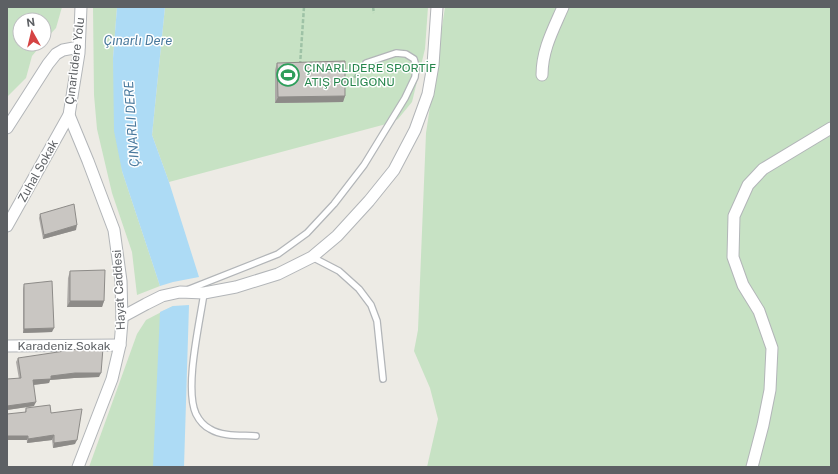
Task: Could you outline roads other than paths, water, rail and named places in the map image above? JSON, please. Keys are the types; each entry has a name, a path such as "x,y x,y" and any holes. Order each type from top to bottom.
{"street":[{"name":"Çınarlıdere Yolu","path":"69,115 79,47 81,7"},
{"path":"122,317 162,296 180,292 204,293 236,287 278,274 312,257 337,236 369,201 394,170 415,130 428,94 434,65 437,7"},
{"path":"542,75 542,62 545,48 563,7"},
{"path":"7,128 56,54 63,50 79,47"},
{"name":"Zuhal Sokak","path":"7,226 69,115"},
{"name":"Hayat Caddesi","path":"69,115 88,160 114,230 121,281 122,317 120,345 112,379 78,467"},
{"path":"752,467 770,390 772,348 759,311 743,285 733,257 734,216 748,185 763,169 831,128"},
{"name":"Karadeniz Sokak","path":"7,346 120,345"}],"lane":[{"path":"180,292 278,254 307,233 334,204 364,165 405,98 415,77 416,66 414,59 406,54 396,53 366,63"},
{"path":"312,257 339,271 359,289 371,305 377,321 383,379"},
{"path":"204,293 192,369 192,397 196,413 203,424 212,430 228,434 256,436"}],"water":[{"name":"Çınarlı Dere","path":"117,7 165,7 152,135 169,182 199,277 160,286 122,171 114,131 113,58"},
{"path":"189,305 184,467 153,467 160,312 173,306"}],"place":[{"name":"ÇINARLIDERE SPORTİF ATIŞ POLİGONU","path":"288,75"}],"water label":[{"name":"ÇINARLI DERE","path":"131,124"}]}
